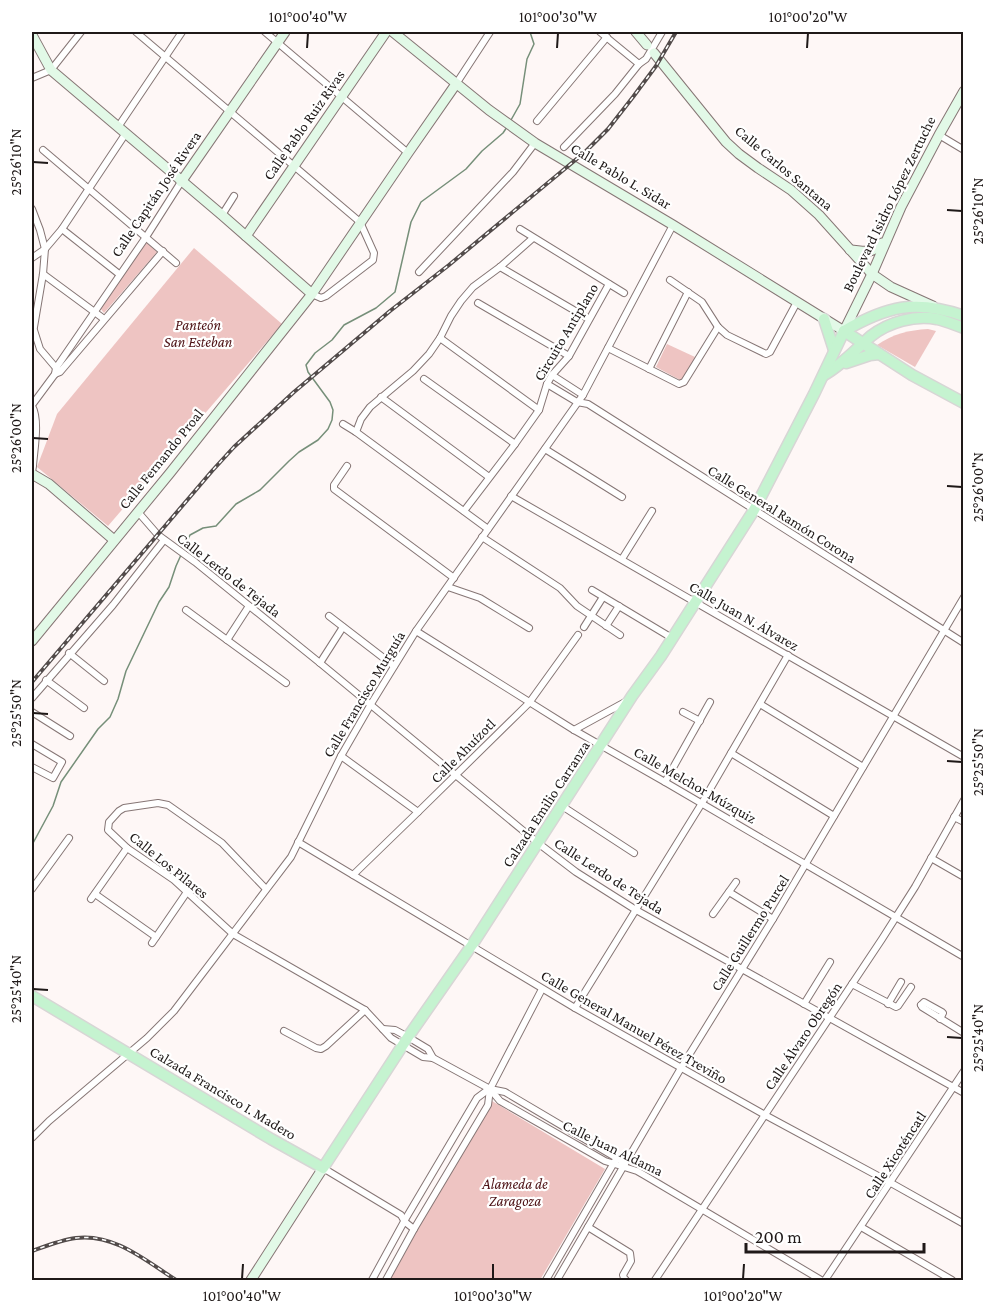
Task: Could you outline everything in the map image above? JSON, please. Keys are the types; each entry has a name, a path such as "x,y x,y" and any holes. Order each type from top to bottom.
{"main road":[{"path":"844,331 900,307 938,308 963,316"},
{"path":"824,319 834,350"},
{"path":"838,367 873,334 902,320 939,319 963,328"},
{"path":"844,331 912,375 963,403"},
{"name":"Calzada Emilio Carranza","path":"323,1168 661,656 754,510 844,331"},
{"path":"823,375 861,357 879,354"},
{"name":"Calzada Francisco I. Madero","path":"32,996 323,1168"}],"street":[{"path":"32,78 51,70 81,32"},
{"path":"32,35 51,70 312,294 321,298 326,296 373,260 374,253 360,222 136,32"},
{"path":"32,258 45,249 62,230 90,190 165,56 182,32"},
{"path":"265,32 408,153"},
{"name":"Calle Capitán José Rivera","path":"32,406 181,182 285,32"},
{"name":"Calle Pablo Ruiz Rivas","path":"246,236 386,32"},
{"name":"Calle Pablo L. Sidar","path":"393,32 489,110 535,143 844,331"},
{"name":"Calle Fernando Proal","path":"32,638 138,512 312,294 490,32"},
{"path":"600,32 639,64"},
{"path":"636,32 647,45"},
{"path":"564,147 646,59 662,32"},
{"path":"537,121 607,37"},
{"name":"Calle Carlos Santana","path":"654,53 726,142 804,201 825,220 872,274 891,287 938,308"},
{"name":"Boulevard Isidro López Zertuche","path":"844,331 888,237 963,91"},
{"path":"939,135 963,150"},
{"path":"419,272 513,172 535,143"},
{"path":"43,150 176,263"},
{"path":"222,215 234,196"},
{"path":"32,209 45,249 43,274 33,325 40,349 57,371"},
{"name":"Calle Francisco Murguía","path":"32,1138 147,1038 174,1011 291,857 341,756 394,666 416,631 583,395 672,228"},
{"path":"520,229 624,293"},
{"path":"62,230 119,274"},
{"path":"850,250 868,252 876,250 888,237"},
{"path":"356,432 365,412 413,371 429,354 451,316 473,287 533,238"},
{"name":"Calle Capitán José Rivera","path":"57,371 164,251"},
{"path":"500,267 589,319"},
{"path":"43,274 104,319"},
{"path":"670,280 702,302 717,327 766,354 769,354 797,302"},
{"name":"Circuito Antiplano","path":"464,511 539,410 546,384 569,356 609,284"},
{"path":"649,369 688,292"},
{"path":"478,303 569,356"},
{"path":"608,348 677,384 682,384 717,327"},
{"path":"440,338 539,410"},
{"path":"552,375 583,395"},
{"path":"424,379 515,444"},
{"name":"Calle General Ramón Corona","path":"546,384 578,402 588,404 963,643"},
{"name":"Calle General Ramón Corona","path":"583,395 588,404"},
{"path":"381,397 489,477"},
{"path":"32,406 36,419 32,473 50,484 114,540"},
{"path":"343,424 488,529"},
{"path":"545,449 622,496"},
{"path":"347,466 334,485 334,489 454,578"},
{"name":"Calle Juan N. Álvarez","path":"511,496 963,757"},
{"path":"622,559 652,510"},
{"name":"Calle Lerdo de Tejada","path":"138,512 164,540 195,562 576,872 636,910 963,1093"},
{"path":"482,537 560,588 577,606 621,635"},
{"path":"32,698 69,653 114,605 164,540"},
{"path":"448,586 480,598 529,628"},
{"path":"592,590 672,638"},
{"path":"584,627 603,597"},
{"name":"Calle Guillermo Purcel","path":"557,1281 623,1165 806,864 963,597"},
{"path":"227,640 249,606"},
{"path":"606,626 619,606"},
{"path":"186,610 286,683"},
{"path":"328,616 394,666"},
{"path":"320,663 343,627"},
{"name":"Calle Melchor Múzquiz","path":"416,631 574,730 963,957"},
{"name":"Calle Ahuízotl","path":"353,874 529,703 578,635"},
{"path":"69,653 104,681"},
{"path":"575,1008 702,803 788,656"},
{"path":"46,680 84,708"},
{"path":"574,730 631,699"},
{"path":"665,782 710,702"},
{"path":"760,704 863,767"},
{"path":"32,712 70,736"},
{"path":"684,712 700,721"},
{"path":"32,744 62,762 53,778 32,767"},
{"path":"731,753 834,816"},
{"path":"341,756 418,812"},
{"name":"Calle Álvaro Obregón","path":"655,1281 896,918 963,800"},
{"name":"Calle Los Pilares","path":"233,934 162,871 127,848 108,830 109,822 119,811 130,807 158,803 168,805 222,843 266,889"},
{"path":"562,806 634,853"},
{"path":"954,817 963,822"},
{"path":"32,889 69,838"},
{"name":"Calle General Manuel Pérez Treviño","path":"298,842 575,1008 963,1224"},
{"path":"127,848 93,896 154,940 187,892"},
{"path":"931,858 963,877"},
{"path":"713,914 736,882"},
{"path":"729,892 773,919"},
{"name":"Calle Juan Aldama","path":"233,934 365,1011 383,1029 395,1030 405,1041 428,1049 433,1058 490,1089 506,1092 615,1161 644,1174 823,1281"},
{"path":"804,1004 830,962"},
{"path":"888,1004 901,982"},
{"path":"852,984 895,1007 910,987"},
{"path":"386,1281 414,1229 488,1106 490,1089 542,989"},
{"path":"284,1031 321,1049 365,1011"},
{"path":"940,1018 963,1033"},
{"name":"Calle Xicoténcatl","path":"823,1281 891,1183 963,1071"},
{"path":"372,1281 403,1219 408,1215 477,1098 490,1089"},
{"name":"Calle Juan Aldama","path":"490,1089 500,1101 605,1161 615,1161"},
{"path":"546,1281 615,1161"},
{"name":"Calzada Francisco I. Madero","path":"323,1168 403,1219 414,1229"},
{"name":"Calzada Emilio Carranza","path":"251,1281 323,1168"},
{"path":"408,1215 420,1220"},
{"path":"588,1227 630,1253 631,1261 623,1275 626,1281"},
{"path":"861,1227 952,1281"}],"green space":[{"path":"146,242 157,252 104,313 100,308"},
{"name":"Panteón San Esteban","path":"194,248 282,324 108,526 37,467 57,414"},
{"path":"928,329 936,331 915,367 877,345 901,333"},
{"path":"667,344 695,357 682,381 656,367"},
{"name":"Alameda de Zaragoza","path":"492,1101 605,1169 540,1280 387,1280"}],"waterway":[{"path":"511,120 520,104 527,59 534,44 530,32"},
{"path":"183,551 190,535 203,528 216,526 236,504 260,490 299,452 318,440 328,429 333,410 330,402 308,372 306,365 344,325 376,308 395,292 411,222 421,202 466,169 507,127"},
{"path":"32,845 53,806 61,782 98,729 110,717 126,671 159,602 169,587 181,555"}],"railway":[{"path":"32,682 234,447 294,392 390,311 585,152 608,129 633,97 656,66 676,32"},
{"path":"32,1251 76,1238 103,1240 129,1250 176,1280"}]}
